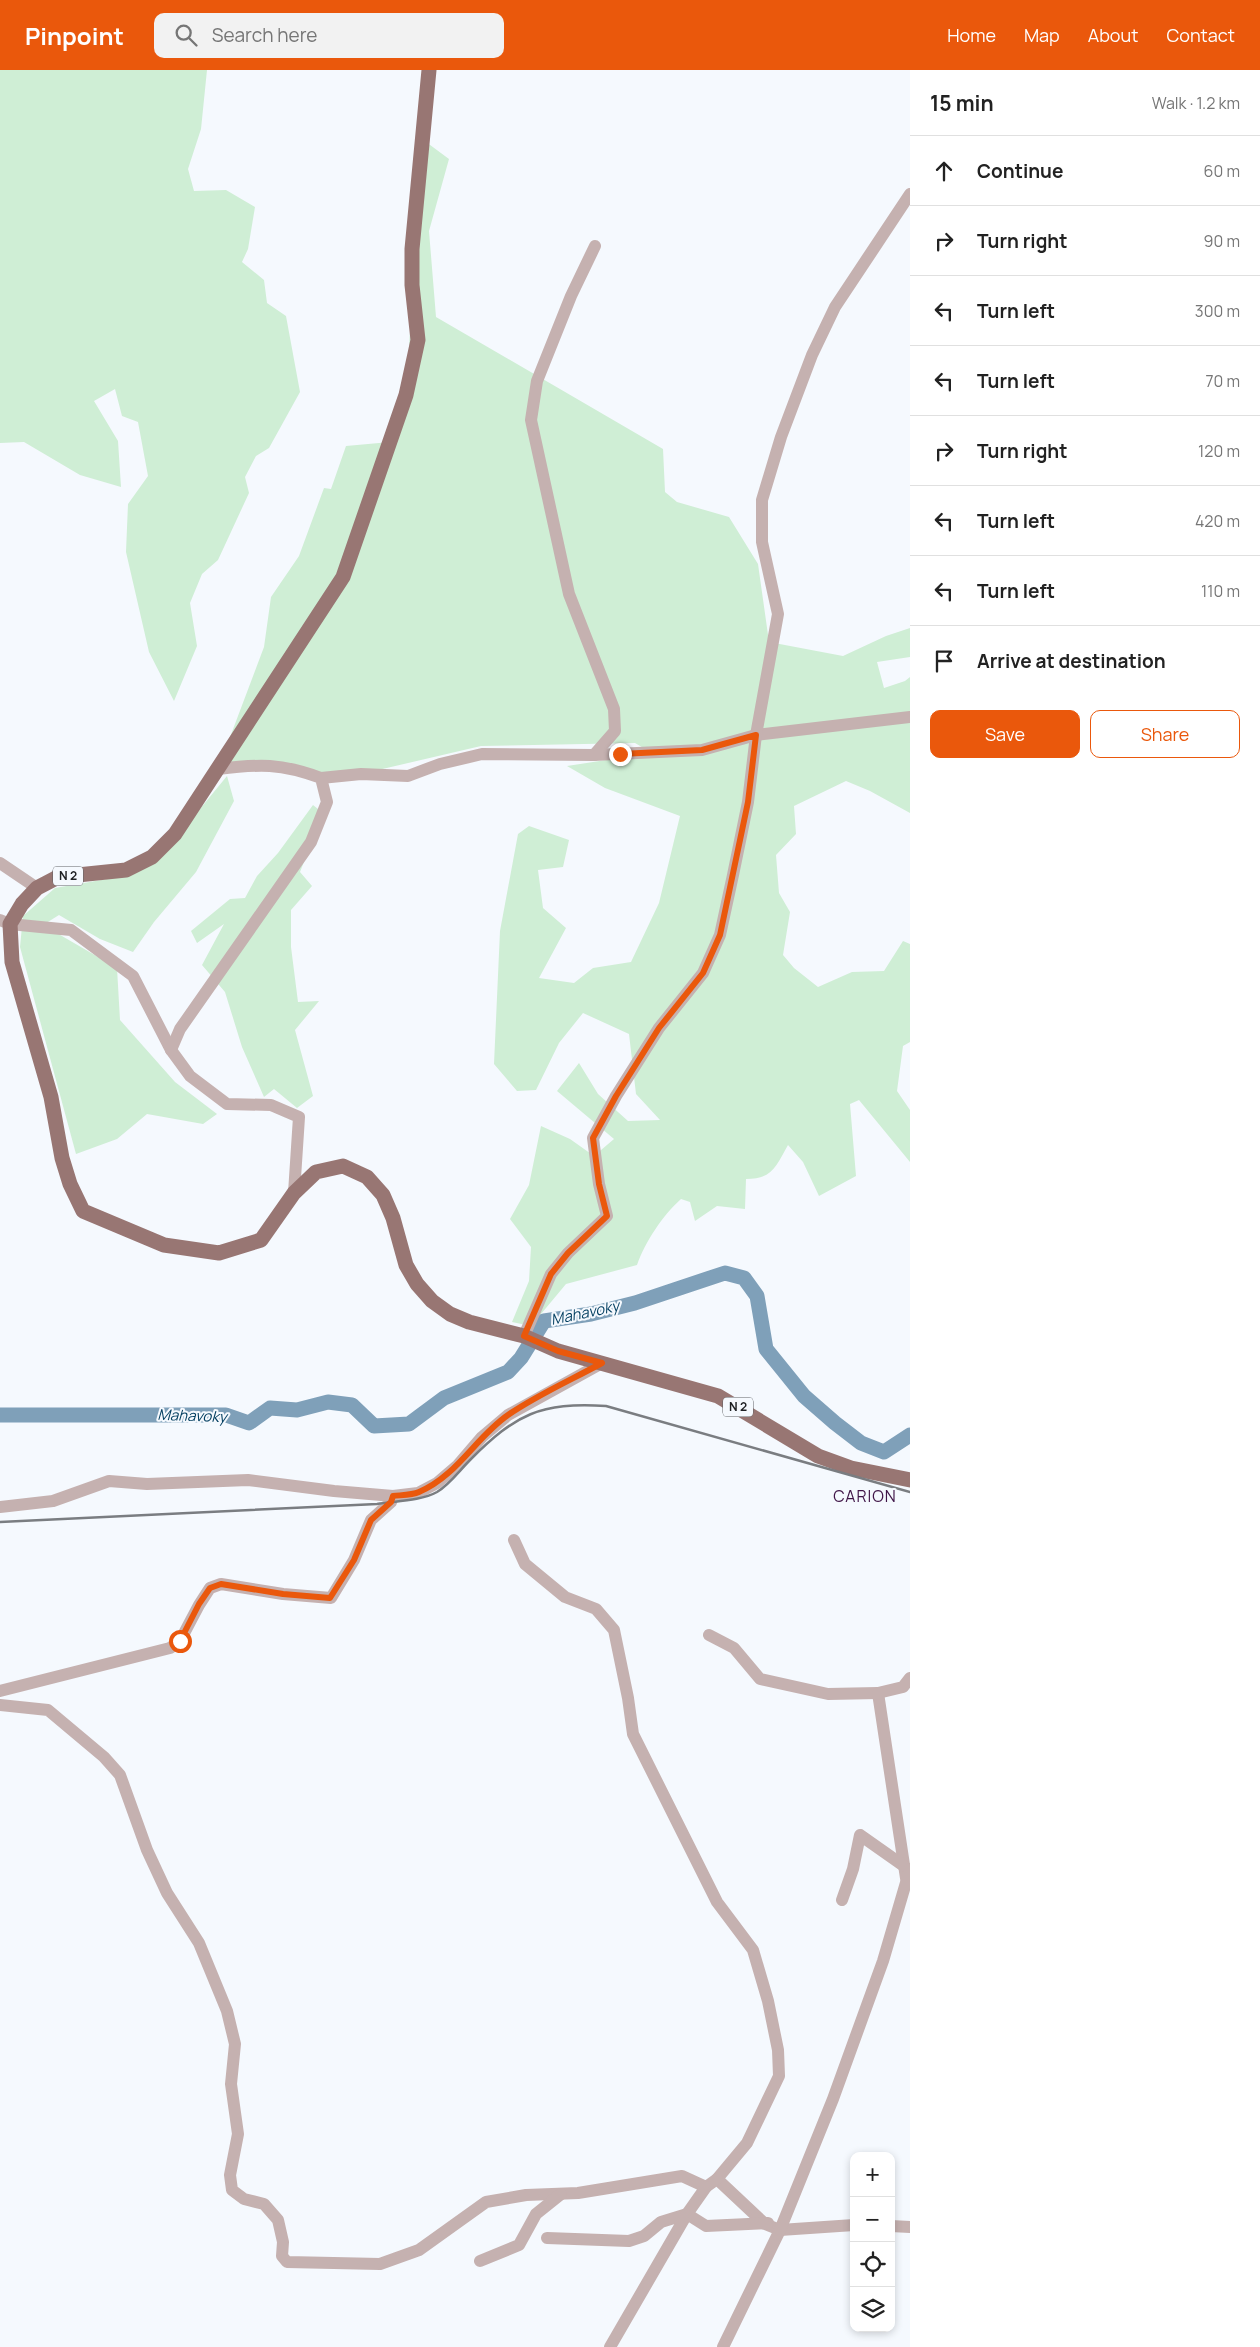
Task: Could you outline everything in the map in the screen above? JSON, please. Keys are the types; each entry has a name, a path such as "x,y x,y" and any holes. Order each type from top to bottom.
{"main road":[{"name":"N 2","path":"429,70 412,249 412,285 418,340 406,395 343,577 175,834 152,857 126,870 58,877 37,888 5,922 12,962 52,1098 62,1158 70,1184 83,1212 164,1245 219,1253 261,1240 294,1193 316,1172 343,1166 367,1177 383,1195 393,1218 406,1264 417,1284 432,1301 450,1314 469,1322 524,1336 558,1351 718,1396 818,1456 851,1468 910,1480"}],"street":[{"path":"524,1336 551,1274 568,1253 607,1216 599,1184 593,1138 616,1096 659,1028 703,973 720,935 748,802 756,735 778,614 762,542 762,500 781,437 812,354 835,307 910,194"},
{"path":"594,755 615,731 614,709 569,594 531,420 537,382 572,296 595,246"},
{"path":"218,769 259,764 295,768 321,778 361,774 408,776 440,764 482,754 594,755 702,750 756,735 910,718"},
{"path":"171,1050 180,1029 311,842 327,802 321,778"},
{"path":"0,863 37,888"},
{"path":"5,922 71,930 133,976 171,1050 190,1076 227,1104 271,1105 299,1117 294,1193"},
{"path":"0,1507 53,1501 109,1481 147,1484 248,1480 334,1492 393,1496 418,1492 437,1483 458,1464 482,1437 508,1415 602,1363"},
{"path":"0,1691 170,1648 180,1641 199,1604 210,1588 221,1584 283,1594 330,1598 354,1560 371,1520 391,1502 393,1496"},
{"path":"514,1540 525,1564 565,1597 596,1609 614,1630 628,1698 633,1734 718,1902 753,1950 768,2001 778,2050 780,2076 747,2143 718,2179 706,2187 687,2214 610,2347"},
{"path":"709,1635 734,1648 760,1679 828,1694 878,1693 903,1687 910,1678"},
{"path":"722,2347 781,2224 833,2099 883,1961 907,1871 878,1693"},
{"path":"0,1705 48,1710 104,1757 120,1775 147,1850 167,1893 199,1943 227,2011 234,2044 231,2084 238,2134 230,2175 232,2190 244,2199 264,2204 278,2220 283,2242 282,2256 287,2262 380,2264 419,2250 486,2202 526,2195 578,2194 682,2176 706,2187"},
{"path":"842,1900 853,1869 860,1835 907,1871"},
{"path":"718,2179 765,2224"},
{"path":"480,2262 519,2245 536,2214 561,2194"},
{"path":"547,2238 628,2241 644,2236 661,2222 687,2214 706,2226 765,2224 850,2226"},
{"path":"895,2226 910,2227"}],"green space":[{"path":"0,70 207,70 201,129 188,169 194,191 226,190 255,207 248,249 242,262 264,280 267,303 286,316 300,392 269,448 256,456 245,477 249,493 218,560 202,574 190,603 197,646 174,701 149,652 126,552 128,504 148,476 138,422 122,416 115,389 94,401 118,441 121,487 80,475 24,442 0,443"},
{"path":"422,139 449,159 429,231 436,317 663,449 665,492 677,502 729,517 758,564 769,642 843,656 886,636 910,628 910,657 877,662 884,688 905,681 910,677 910,813 870,791 846,781 794,806 796,834 776,855 779,893 790,912 783,955 794,968 818,987 852,972 884,971 903,941 910,944 910,1042 903,1046 897,1091 910,1110 910,1162 859,1100 850,1104 856,1176 819,1196 803,1162 788,1145 773,1170 762,1177 746,1179 745,1209 717,1206 695,1221 690,1202 681,1199 655,1229 637,1265 566,1284 531,1326 512,1322 529,1281 531,1247 510,1219 529,1185 541,1126 570,1139 594,1156 614,1139 557,1091 579,1063 598,1094 628,1121 660,1120 636,1094 629,1034 583,1013 559,1043 536,1090 517,1091 494,1064 500,931 518,834 529,826 569,840 563,867 538,870 543,908 566,928 539,978 574,983 593,968 631,962 659,903 680,816 605,788 567,766 652,753 635,743 481,746 361,774 321,778 259,764 218,769 264,647 271,597 299,556 324,488 331,489 346,446 390,442 406,395"},
{"path":"227,776 234,801 196,872 154,922 133,952 100,939 59,915 43,925 117,968 120,1020 175,1082 217,1114 203,1124 147,1114 117,1139 76,1154 20,947 23,916 55,888 130,875 159,859"},
{"path":"313,805 323,813 300,872 312,886 291,910 291,947 298,1002 319,1001 295,1030 313,1096 297,1108 274,1089 264,1097 242,1047 225,992 202,965 224,924 197,943 191,931 230,899 245,898 257,876 278,853"}],"waterway":[{"name":"Mahavoky","path":"0,1415 226,1415 249,1423 270,1408 297,1410 328,1402 352,1405 374,1426 409,1424 444,1398 508,1372 521,1358 544,1321 591,1314 635,1303 725,1273 744,1278 757,1296 766,1349 804,1396 861,1443 884,1452 910,1435"}],"railway":[{"path":"0,1522 377,1504 416,1499 431,1495 442,1489 486,1444 530,1414 563,1406 583,1405 606,1406 910,1492"}],"district":[{"name":"CARION","path":"865,1496"}],"route":[{"path":"180,1641 199,1604 210,1588 221,1584 283,1594 330,1598 354,1560 371,1520 391,1502 393,1496 418,1492 437,1483 458,1464 482,1437 508,1415 602,1363 558,1351 524,1336 551,1274 568,1253 607,1216 599,1184 593,1138 616,1096 659,1028 703,973 720,935 748,802 756,735 702,750 656,750 620,754"}]}
